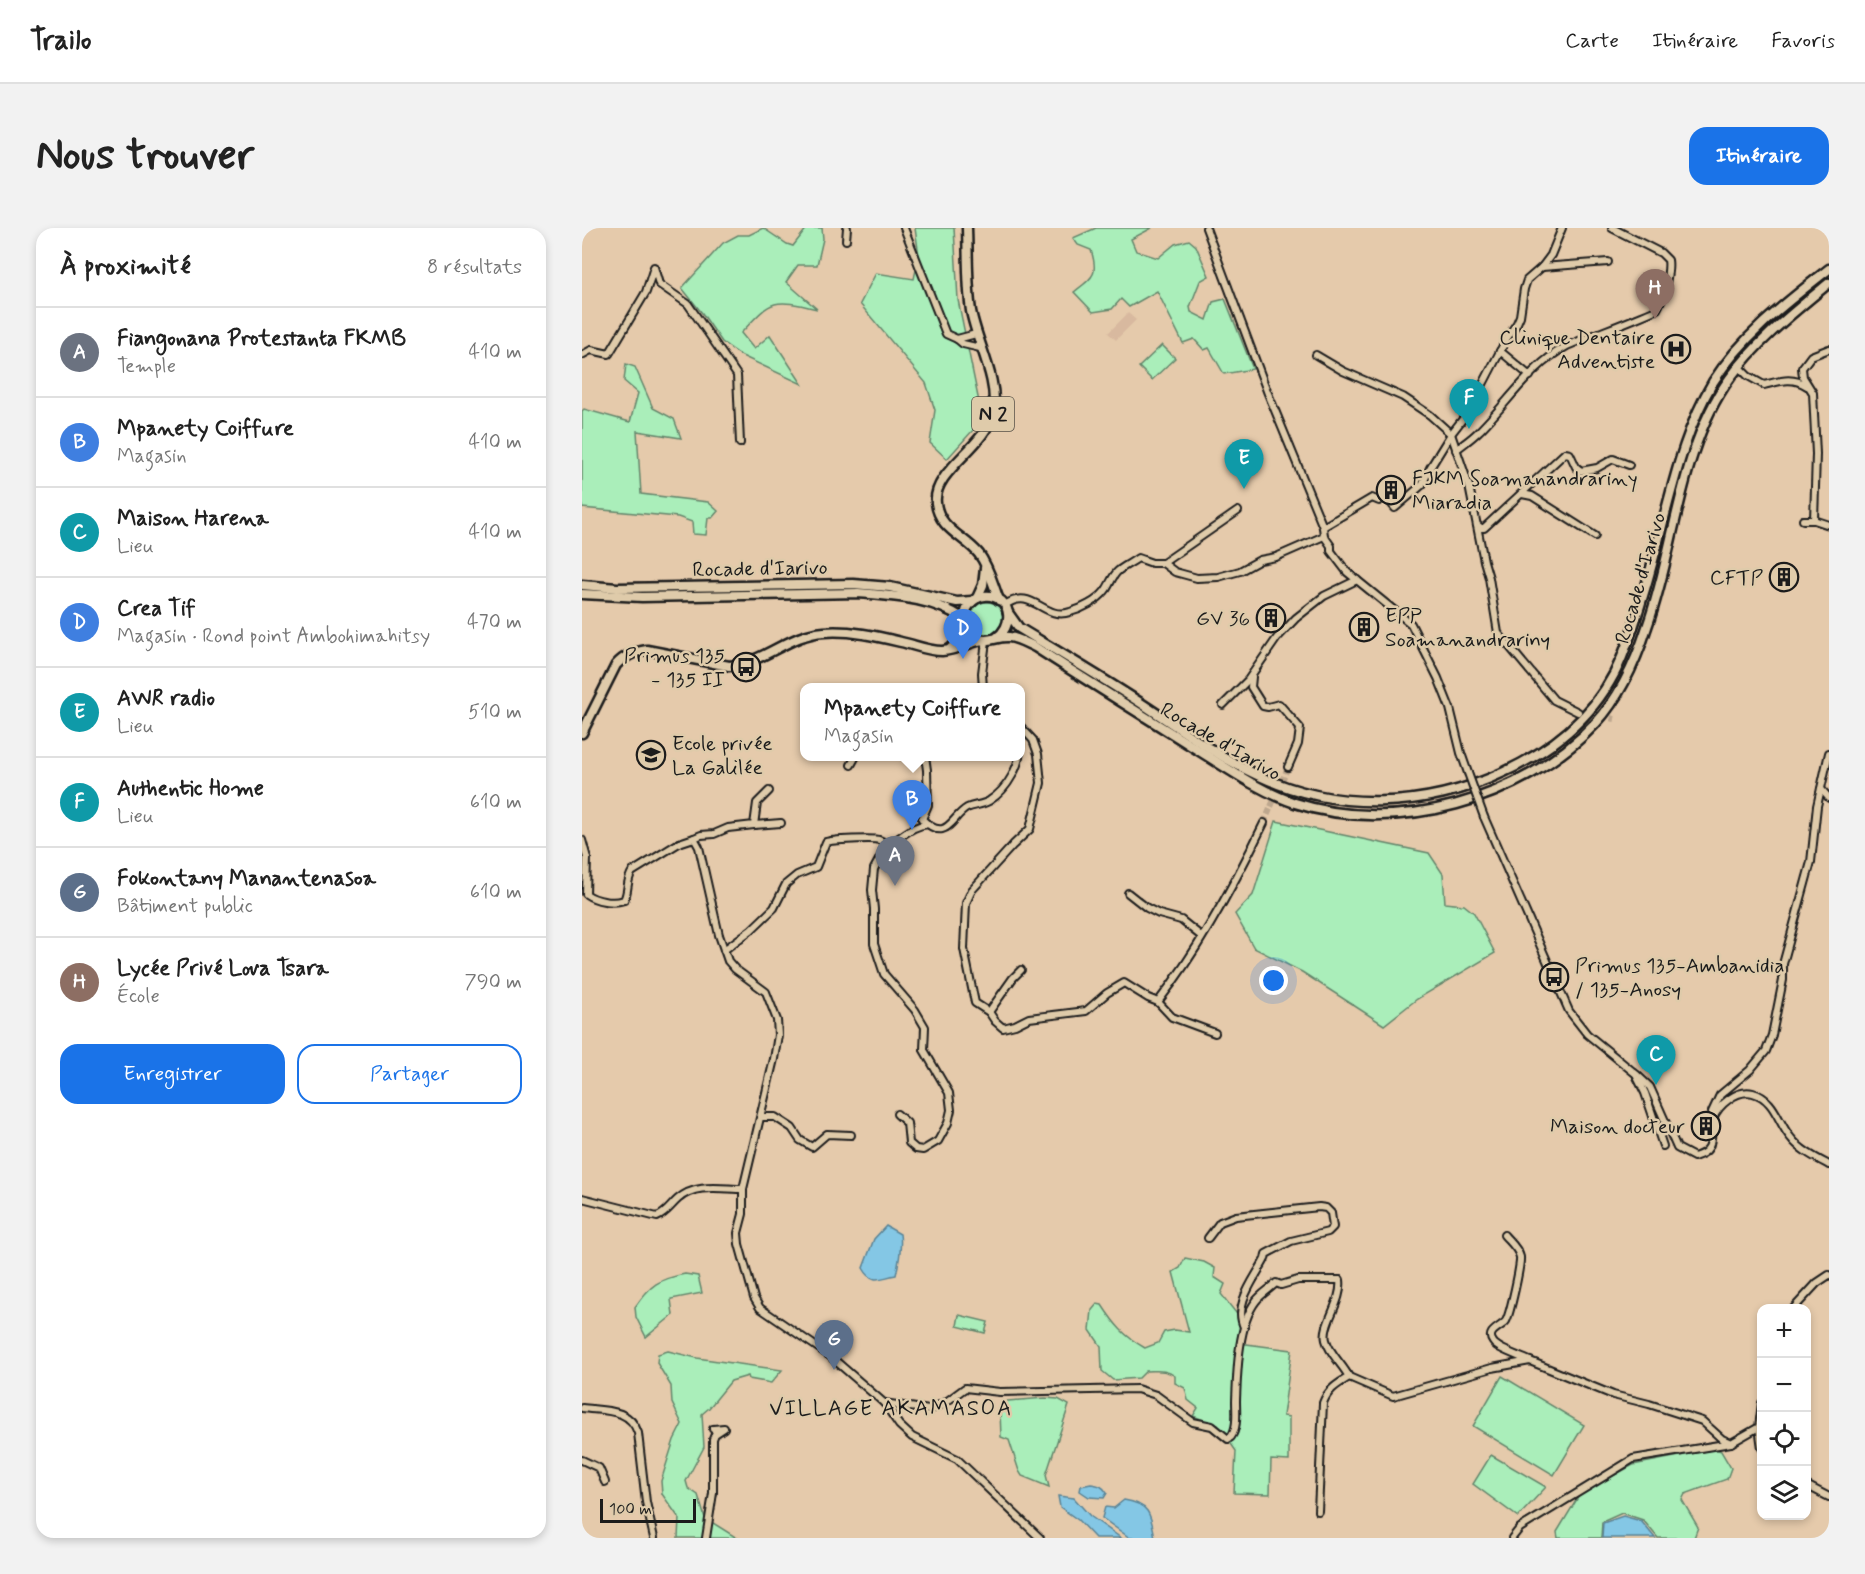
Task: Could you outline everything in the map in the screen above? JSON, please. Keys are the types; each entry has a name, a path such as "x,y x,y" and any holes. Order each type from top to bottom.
{"main road":[{"name":"N 2","path":"582,732 616,665 622,658 634,652 647,650 729,666 742,665 791,641 822,632 864,634 930,650 949,650 996,636 1004,626 1004,606 985,565 975,550 943,522 936,503 940,482 991,423 995,402 993,383 976,334 970,308 967,228"},
{"name":"Rocade d'Iarivo","path":"1004,606 1019,628 1198,741 1246,769 1289,788 1336,798 1389,802 1435,797 1493,778 1537,756 1560,739 1592,708 1604,692 1621,659 1633,628 1679,462 1694,419 1704,400 1727,363 1758,328 1829,269"},
{"name":"Rocade d'Iarivo","path":"996,638 1006,636 1016,638 1035,647 1226,768 1258,787 1295,802 1330,811 1403,814 1431,811 1490,792 1534,772 1560,754 1598,721 1613,702 1648,626 1688,472 1715,403 1739,367 1778,326 1829,283"},
{"path":"949,650 960,639 966,609 983,585 985,565"},
{"name":"Rocade d'Iarivo","path":"582,585 617,588 853,584 890,587 957,602 975,599"},
{"name":"Rocade d'Iarivo","path":"582,594 642,597 858,592 917,600 952,611 965,623"},
{"path":"975,599 992,597 1004,606 1007,628 996,638"},
{"path":"965,623 974,637 983,640"},
{"name":"N 2","path":"983,640 996,638"}],"street":[{"path":"846,240 847,228"},
{"path":"903,228 946,334 963,344 981,348"},
{"path":"1206,228 1267,391 1323,527 1324,536 1332,546 1331,551 1335,559 1347,573 1411,624 1450,708 1461,753 1484,816 1569,1011 1587,1034 1650,1088 1677,1148 1694,1157 1708,1149 1714,1116 1712,1113 1720,1095 1755,1064 1766,1051 1772,1035 1783,980 1783,964 1811,862 1817,806 1829,754"},
{"path":"1323,527 1372,498 1379,501 1386,497 1395,508 1422,485 1450,434 1469,411 1520,316 1527,279 1542,267 1551,255 1562,228"},
{"path":"1456,450 1476,434 1551,357 1567,346 1620,323 1653,312 1658,307 1668,276 1668,260 1660,253 1612,228"},
{"path":"1542,267 1608,262"},
{"path":"582,355 591,350 609,354 646,291 654,267 659,284 688,304 737,375 740,443"},
{"path":"957,339 976,334"},
{"path":"1814,520 1816,454 1813,393 1803,377 1802,369 1811,356 1829,349"},
{"path":"1500,351 1530,376"},
{"path":"1316,355 1343,371 1403,397 1430,415 1450,434 1469,486 1489,578 1498,633 1554,700 1578,711"},
{"path":"1739,367 1748,376 1764,385 1787,379 1799,380 1810,388"},
{"path":"1477,525 1484,528 1565,453 1570,454 1576,467 1581,471 1597,468 1613,459 1629,465"},
{"path":"1522,494 1532,496 1595,536"},
{"path":"1004,606 1018,598 1024,598 1053,612 1067,614 1090,604 1105,592 1117,573 1138,558 1152,564 1163,563 1238,511"},
{"path":"1803,520 1814,520 1829,525"},
{"path":"1163,563 1175,572 1197,578 1218,577 1240,571 1260,560 1276,557 1324,536"},
{"path":"1222,705 1248,680 1277,638 1296,618 1324,596 1357,580"},
{"path":"983,640 983,683"},
{"path":"1255,670 1250,686 1263,706 1279,704 1300,728 1298,744 1288,767"},
{"path":"1025,731 1033,740 1038,754 1041,783 1030,829 972,890 966,903 964,949 975,1004 989,1012 1003,1028 1015,1025 1029,1017 1086,1011 1124,982 1158,1002 1172,1017 1215,1033"},
{"path":"851,765 853,761"},
{"path":"926,761 928,805 922,819 937,829 948,827 967,808 981,805 996,795 1019,761"},
{"path":"1821,789 1829,798"},
{"path":"754,825 757,803 769,791"},
{"path":"582,840 586,858 586,894 592,898 616,903 624,900 629,878 633,872 679,843 728,828 782,823"},
{"path":"897,1114 907,1123 909,1143 916,1149 922,1150 938,1141 948,1124 951,1110 949,1092 924,1050 925,1027 915,1011 884,974 874,944 872,890 874,868 887,845 896,842 916,826 927,824"},
{"path":"1158,1002 1219,908 1264,824"},
{"path":"694,838 699,847 728,961 766,992 777,1020 778,1035 774,1059 743,1190 743,1214 738,1233 754,1298 760,1308 830,1356 884,1403 899,1425 912,1437 957,1459 1040,1538"},
{"path":"724,950 751,930 774,908 786,884 797,875 816,867 826,842 834,839 843,841 871,839 880,840 887,845"},
{"path":"1128,893 1147,908 1181,920 1201,936"},
{"path":"989,1012 1013,978 1022,970"},
{"path":"1636,1074 1663,1146"},
{"path":"1714,1116 1732,1098 1743,1093 1754,1094 1774,1108 1792,1140 1829,1165"},
{"path":"760,1117 775,1117 792,1128 800,1140 812,1147 827,1134 851,1136"},
{"path":"582,1198 657,1217 666,1213 679,1198 698,1188 743,1190"},
{"path":"1208,1238 1220,1222 1244,1214 1319,1207 1331,1213 1333,1227 1328,1232 1291,1241 1266,1254 1241,1305 1240,1314 1244,1327"},
{"path":"1504,1235 1520,1256 1519,1266 1507,1320 1492,1332 1493,1342 1530,1361 1613,1395 1702,1421 1722,1439 1731,1443"},
{"path":"1798,1304 1817,1283 1829,1275"},
{"path":"884,1403 928,1410 946,1402 965,1388 1000,1392 1137,1389 1156,1395 1192,1422 1212,1426 1228,1439 1235,1428 1237,1375 1244,1327 1250,1311 1256,1300 1276,1283 1281,1285 1298,1280 1340,1280 1341,1291 1326,1333 1326,1341 1349,1377 1393,1396 1452,1378 1530,1361"},
{"path":"1318,1511 1323,1402 1326,1394 1333,1387 1349,1377"},
{"path":"582,1408 621,1413 635,1423 646,1502 654,1538"},
{"path":"706,1538 713,1493 713,1439 715,1434 724,1428 713,1429"},
{"path":"1512,1538 1520,1528 1633,1459 1731,1443 1757,1428"},
{"path":"582,1460 599,1468 605,1482"},
{"path":"1811,1488 1829,1497"}],"shaded area":[{"path":"1128,313 1136,320 1116,340 1108,333"}],"green space":[{"path":"763,228 793,246 807,228 822,228 823,239 817,265 798,265 786,282 817,309 790,303 773,304 759,314 741,333 754,349 770,335 802,384 742,356 722,342 682,288 723,243 738,235 749,235"},
{"path":"915,228 954,228 958,300 980,407 974,429 947,459 930,443 935,410 926,383 860,304 876,273 914,279 919,256"},
{"path":"1096,228 1152,228 1131,239 1136,251 1158,258 1175,244 1189,240 1196,246 1209,276 1200,281 1190,307 1191,312 1207,320 1213,302 1225,299 1253,369 1224,374 1209,348 1204,350 1194,339 1183,343 1157,291 1129,307 1121,299 1112,309 1093,312 1074,292 1093,275 1091,250 1078,245 1073,238"},
{"path":"1162,345 1175,358 1152,380 1139,367"},
{"path":"626,364 635,367 653,408 674,419 681,438 637,431 641,494 708,502 718,511 712,518 708,518 706,535 693,534 692,522 678,517 582,508 582,411 584,409 630,422 638,393 624,381"},
{"path":"987,602 999,606 1003,618 999,630 987,634 975,630 971,618 975,606"},
{"path":"1276,821 1429,853 1443,874 1445,903 1464,905 1474,913 1495,953 1417,999 1384,1025 1302,972 1254,948 1235,914 1253,895"},
{"path":"1185,1258 1204,1262 1215,1268 1214,1277 1225,1284 1221,1294 1240,1318 1239,1343 1292,1350 1283,1416 1289,1417 1289,1461 1271,1460 1270,1494 1234,1493 1236,1451 1218,1425 1193,1416 1198,1408 1188,1400 1185,1388 1175,1383 1175,1376 1165,1371 1146,1371 1139,1378 1113,1380 1102,1371 1101,1346 1090,1330 1092,1310 1097,1304 1102,1305 1126,1334 1145,1348 1158,1343 1164,1332 1175,1330 1189,1332 1173,1272 1180,1268"},
{"path":"685,1274 698,1276 702,1293 671,1299 673,1315 646,1337 636,1317 635,1307 645,1293 656,1284"},
{"path":"959,1315 988,1322 985,1333 957,1326"},
{"path":"668,1351 697,1358 782,1370 771,1383 749,1379 748,1376 731,1381 702,1414 704,1447 686,1481 688,1488 698,1495 705,1518 737,1538 678,1538 679,1518 662,1494 661,1481 674,1440 682,1424 672,1403 671,1386 657,1363 658,1354"},
{"path":"1502,1376 1584,1425 1554,1475 1473,1426"},
{"path":"1045,1398 1058,1399 1069,1405 1046,1475 1049,1487 1022,1476 1009,1440 1001,1437 1002,1403"},
{"path":"1716,1449 1721,1451 1731,1468 1727,1479 1685,1494 1682,1500 1698,1527 1694,1538 1658,1538 1643,1520 1622,1513 1602,1522 1601,1538 1558,1538 1557,1532 1580,1494 1633,1465"},
{"path":"1491,1455 1546,1487 1518,1517 1473,1484"}],"water":[{"path":"886,1226 900,1234 896,1275 874,1279 863,1268 874,1239"},
{"path":"1099,1485 1104,1489 1107,1493 1104,1498 1089,1497 1080,1491 1081,1486"},
{"path":"1058,1496 1074,1498 1090,1516 1121,1538 1095,1538 1078,1520 1060,1507"},
{"path":"1124,1500 1139,1504 1148,1512 1155,1538 1130,1538 1102,1518 1105,1507 1114,1508"},
{"path":"1623,1516 1641,1521 1655,1538 1602,1538 1603,1523"}],"tunnel":[{"path":"1584,713 1615,719"},
{"path":"1264,823 1288,767"}],"place":[{"name":"Lycée Privé Lova Tsara","path":"1655,319"},
{"name":"Clinique Dentaire Adventiste","path":"1676,349"},
{"name":"Authentic Home","path":"1469,429"},
{"name":"AWR radio","path":"1244,489"},
{"name":"FJKM Soamanandrariny Miaradia","path":"1391,490"},
{"name":"CFTP","path":"1784,577"},
{"name":"GV 36","path":"1271,618"},
{"name":"EPP Soamanandrariny","path":"1364,627"},
{"name":"Crea Tif","path":"963,659"},
{"name":"Primus 135 - 135 II","path":"746,667"},
{"name":"Ecole privée La Galilée","path":"651,755"},
{"name":"Mpanety Coiffure","path":"912,830"},
{"name":"Fiangonana Protestanta FKMB","path":"895,886"},
{"name":"Primus 135-Ambanidia / 135-Anosy","path":"1554,977"},
{"name":"Maison Harena","path":"1656,1085"},
{"name":"Maison docteur","path":"1706,1126"},
{"name":"Fokontany Manantenasoa","path":"834,1370"}],"district":[{"name":"VILLAGE AKAMASOA","path":"891,1407"}]}
